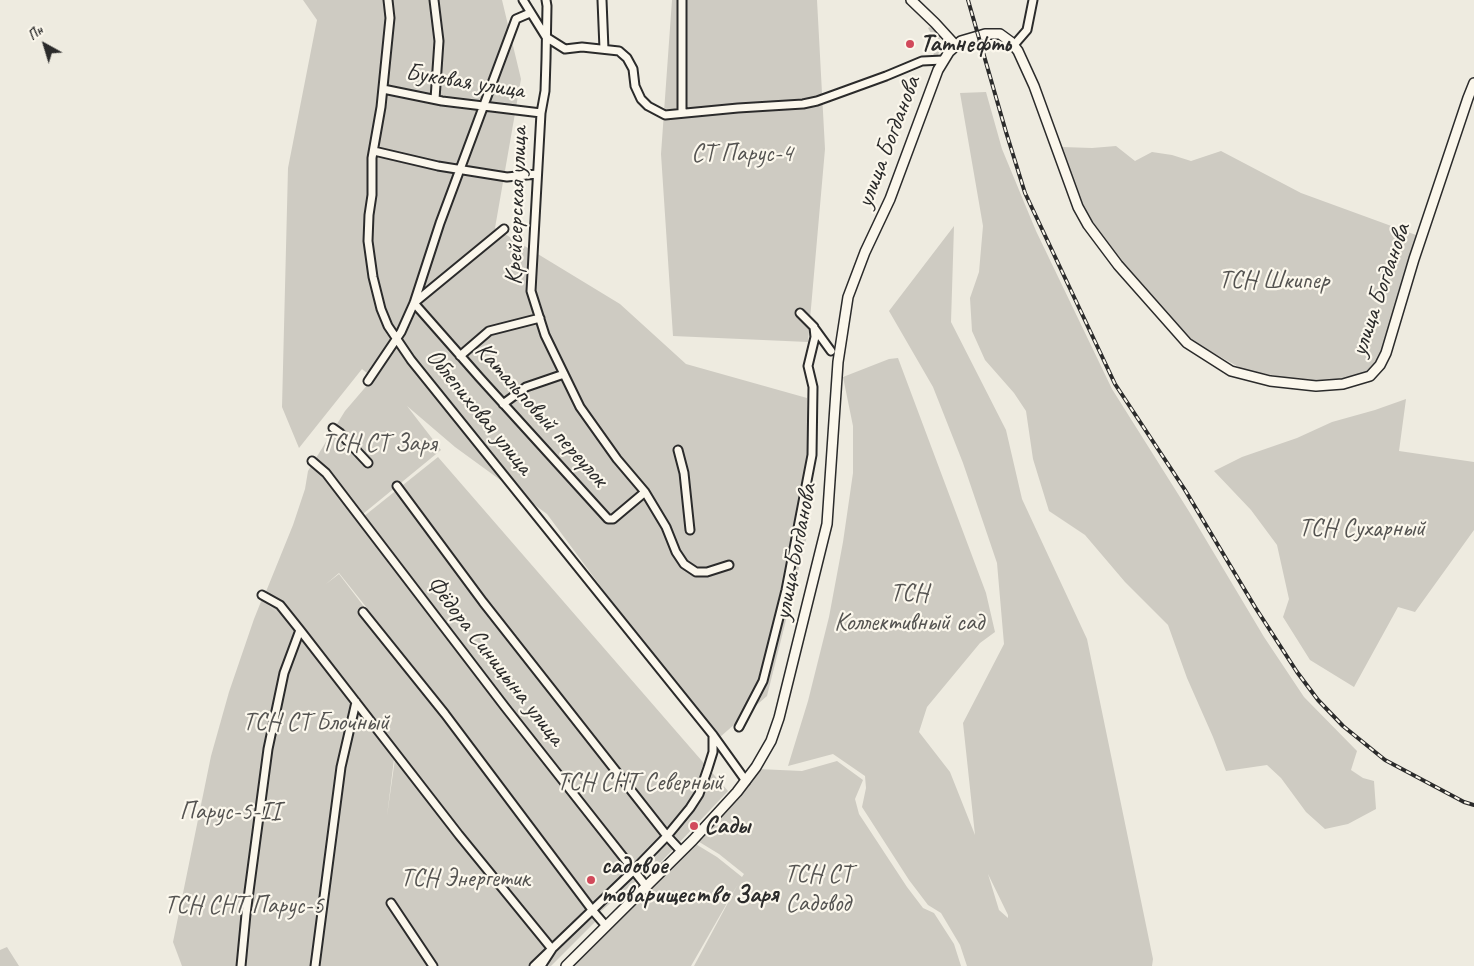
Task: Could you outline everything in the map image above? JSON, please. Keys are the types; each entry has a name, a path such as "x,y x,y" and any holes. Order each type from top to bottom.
{"main road":[{"path":"911,0 936,22 956,46"},
{"name":"улица Богданова","path":"566,966 681,851 746,781 771,741 779,718 823,542 829,504 838,362 848,297 864,252 890,199 943,60 956,46 968,38 994,33 1004,36 1014,45 1044,110 1078,207 1088,225 1118,265 1187,343 1231,371 1250,378 1316,386 1343,384 1370,376 1380,365 1386,353 1414,259 1474,83"}],"street":[{"name":"Облепиховая улица","path":"388,0 390,18 383,89 374,151 368,240 373,277 381,309 396,339 428,382 713,735 746,781"},
{"path":"434,0 439,41 435,99"},
{"path":"523,0 546,37 565,48 582,47 619,51 627,58 633,69 635,86 641,99 648,106 665,115 803,104 817,101 922,61 943,60"},
{"name":"Крейсерская улица","path":"546,0 548,6 545,91 541,113 531,291 545,335 580,406 617,459 645,492 666,527 676,552 684,564 696,572 707,572 729,565"},
{"path":"602,0 604,49"},
{"path":"682,0 682,113"},
{"path":"1014,45 1027,30 1034,0"},
{"path":"368,381 396,339 414,303 459,170 516,19 530,13"},
{"name":"Буковая улица","path":"383,89 482,107 541,113"},
{"path":"374,151 459,170 507,177 537,174"},
{"path":"414,303 504,229"},
{"name":"Катальповый переулок","path":"414,303 608,519 613,519 645,492"},
{"path":"800,312 814,327 831,351"},
{"path":"460,356 489,331 540,318"},
{"path":"739,727 764,681 799,525 812,455 813,387 808,366 815,337 814,327"},
{"path":"503,404 526,387 564,374"},
{"path":"333,428 368,463"},
{"path":"678,450 684,473 690,530"},
{"name":"Фёдора Синицына улица","path":"312,462 326,473 499,700 646,886"},
{"path":"397,486 483,602 667,836 681,851"},
{"path":"262,596 280,605 459,835 552,949"},
{"path":"363,612 451,722 606,926"},
{"path":"241,966 268,749 284,673 300,630"},
{"path":"315,966 341,767 356,702"},
{"path":"534,966 634,870 667,836 690,808 699,794 713,752 713,735"},
{"path":"391,903 432,966"},
{"path":"541,966 552,949"}],"green space":[{"path":"303,0 502,0 521,79 495,228 620,304 686,364 807,398 807,536 767,696 720,737 621,614 547,514 455,447 407,406 441,450 358,518 502,710 636,881 600,912 426,682 339,573 326,584 339,574 601,916 551,966 182,966 173,942 211,756 229,692 254,619 262,599 280,615 263,599 293,525 305,489 308,471 345,411 374,379 362,369 299,448 282,407 288,168 317,20","holes":["299,633 395,759 387,816 394,759"]},
{"name":"СТ Парус-4","path":"672,0 817,0 825,149 808,342 673,336 661,154"},
{"path":"930,27 940,37 941,48 937,57 933,56 936,47 935,40 928,28"},
{"path":"986,92 1002,149 1036,231 1112,389 1190,513 1264,637 1304,697 1357,751 1351,770 1363,778 1374,781 1376,809 1348,824 1325,829 1306,812 1281,778 1267,765 1226,771 1187,678 1168,625 1125,582 1085,535 1049,511 1033,459 1026,411 1014,393 985,360 972,331 970,298 979,272 983,226 960,93"},
{"name":"ТСН Шкипер","path":"1116,146 1135,161 1152,152 1172,155 1191,161 1221,151 1301,193 1416,235 1381,355 1365,373 1343,380 1300,380 1244,370 1190,340 1119,261 1082,207 1062,147 1092,148"},
{"name":"ТСН Коллективный сад","path":"954,226 951,322 1006,430 1022,499 1087,639 1153,959 1152,966 967,966 960,945 941,913 928,905 909,880 862,807 866,788 865,776 833,754 788,766 808,701 829,617 853,473 853,426 843,377 889,359 898,358 986,593 995,632 980,643 927,707 919,732 950,772 975,835 963,723 1004,644 997,563 963,463 933,387 889,311","holes":["988,874 1008,918 999,910"]},
{"name":"ТСН Сухарный","path":"1406,399 1399,451 1474,462 1474,530 1415,612 1398,607 1354,687 1310,660 1283,617 1289,599 1277,545 1251,510 1214,471 1242,457 1297,438 1332,422"},
{"name":"ТСН СНТ Северный","path":"438,457 728,791 661,862 638,879 363,517"},
{"name":"ТСН СТ Садовод","path":"837,761 863,780 855,799 859,814 907,887 923,908 934,913 954,944 961,966 694,966 738,884 691,966 570,966 694,843 717,857 742,877 744,874 719,854 696,840 758,769 802,771"},
{"path":"7,947 19,966 0,966 0,950"}],"railway":[{"path":"968,0 1025,193 1115,384 1185,490 1255,607 1297,672 1318,700 1343,726 1385,760 1464,802 1474,805"}],"place":[{"name":"Татнефть","path":"910,44"},
{"name":"Сады","path":"694,826"},
{"name":"садовое товарищество Заря","path":"591,880"}],"park label":[{"name":"ТСН СТ Заря","path":"379,444"},
{"name":"ТСН СТ Блочный","path":"316,723"},
{"name":"Парус-5-II","path":"230,812"},
{"name":"ТСН Энергетик","path":"465,879"},
{"name":"ТСН СНТ Парус-5","path":"244,906"}]}
